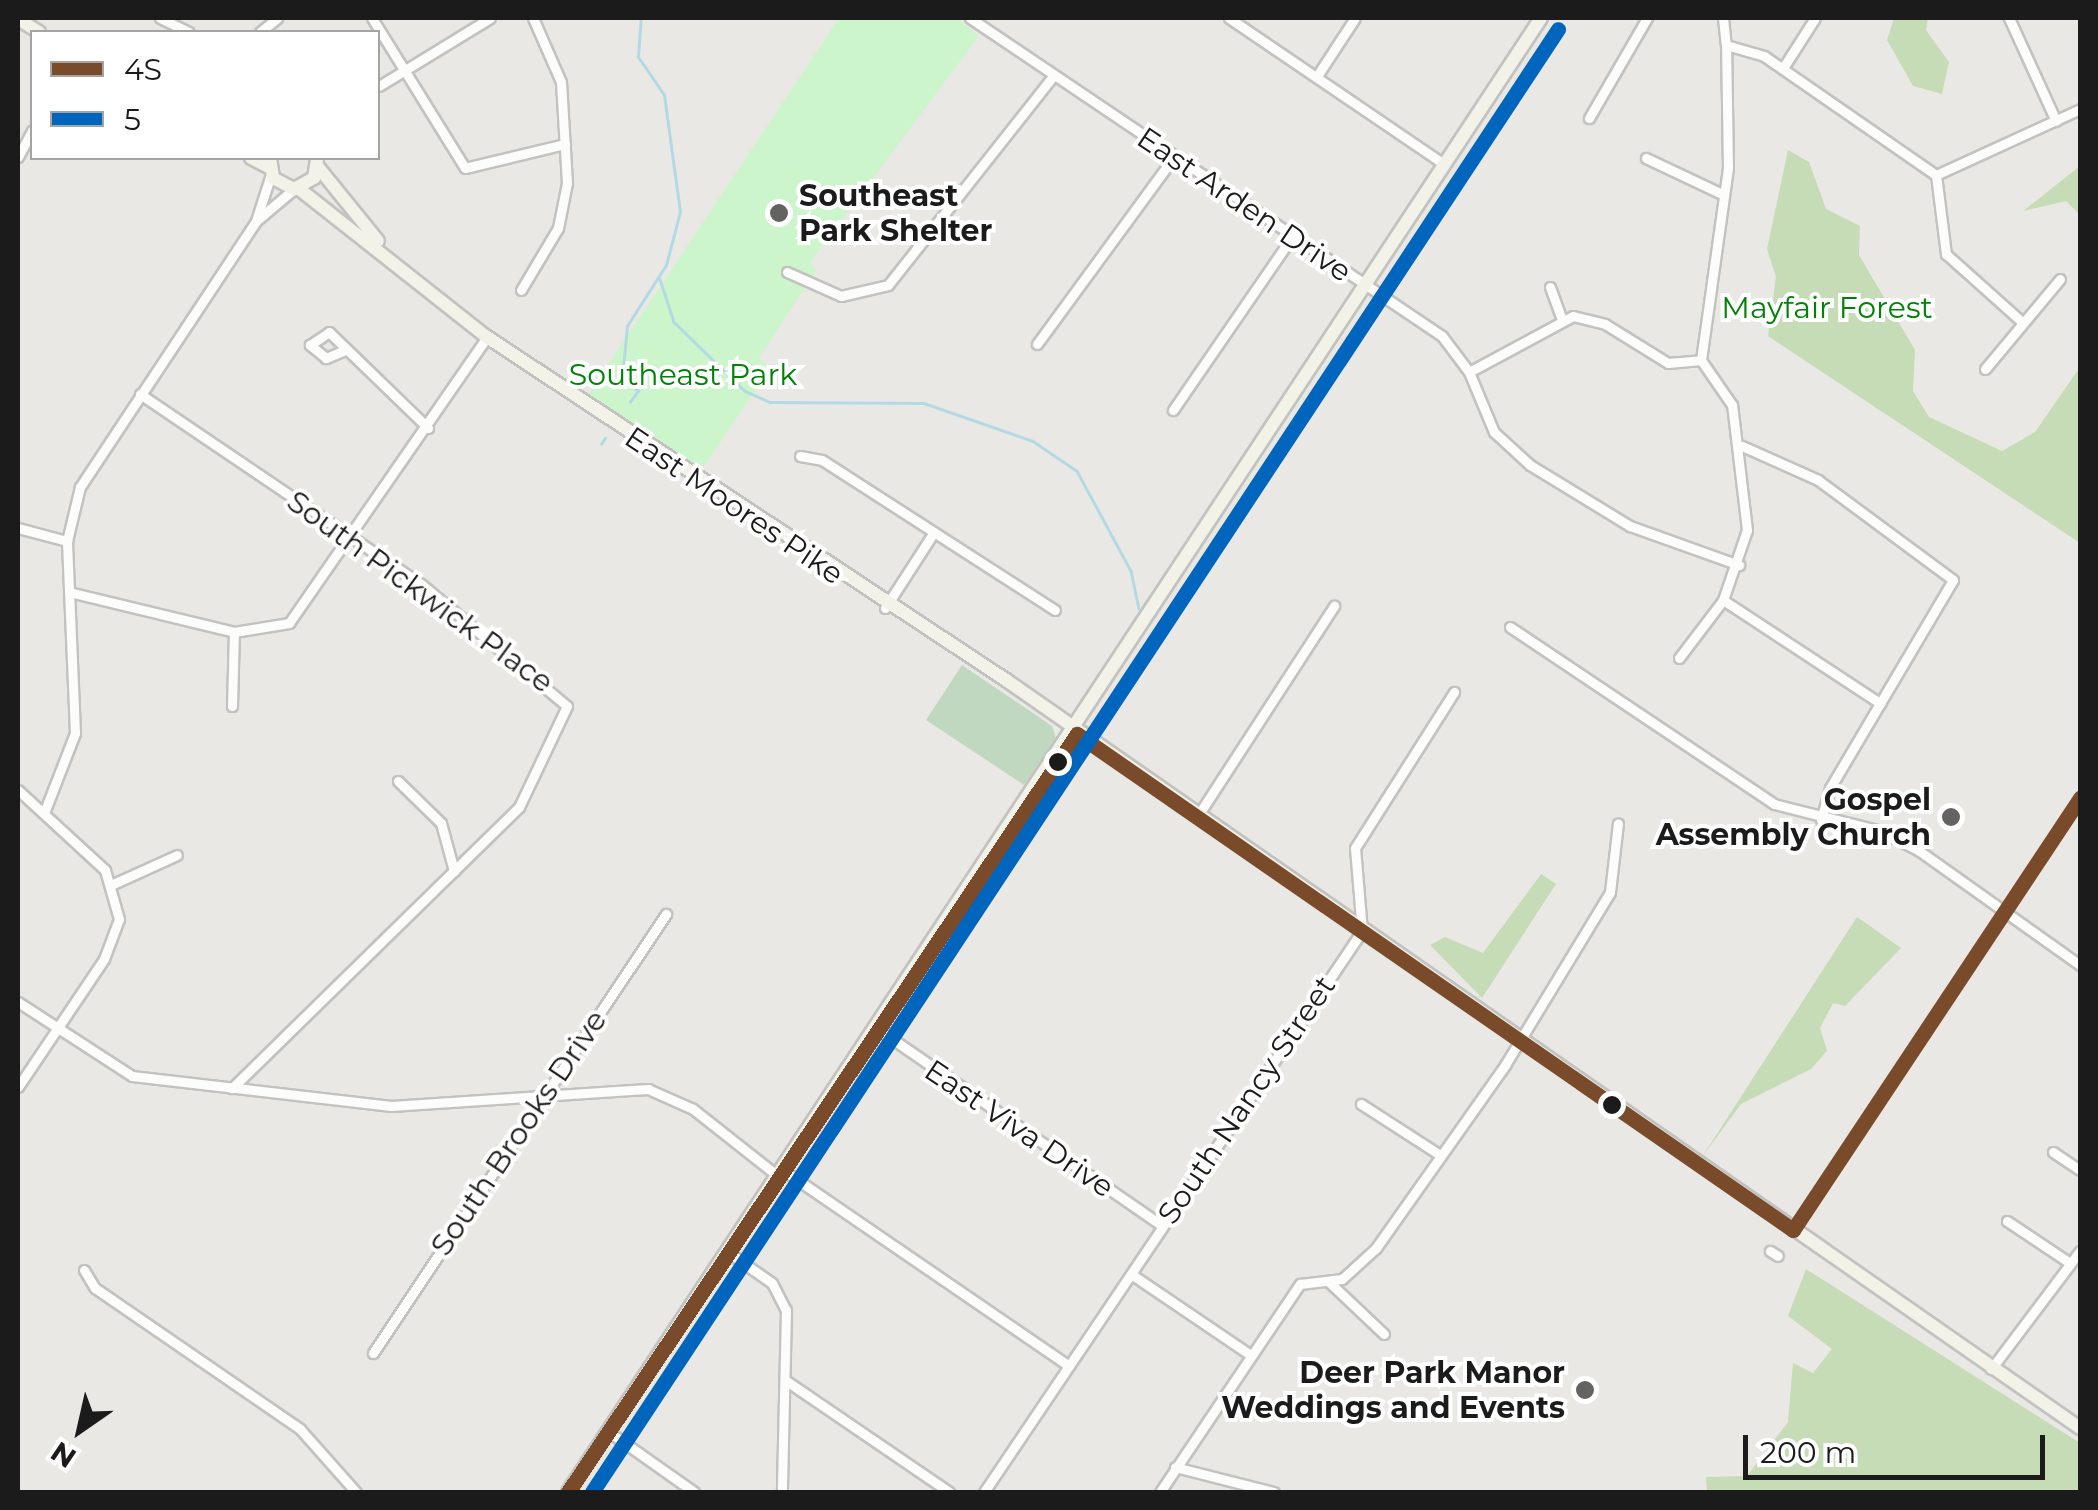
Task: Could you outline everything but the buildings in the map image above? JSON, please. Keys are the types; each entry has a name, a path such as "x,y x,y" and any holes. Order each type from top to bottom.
{"main road":[{"path":"568,1492 1077,734 1541,18"},
{"path":"296,188 317,160"},
{"name":"East Moores Pike","path":"317,160 398,267"},
{"name":"East Moores Pike","path":"270,166 487,337 1077,734 2080,1428"}],"street":[{"path":"160,18 184,30"},
{"path":"380,85 490,18"},
{"path":"520,290 564,211 565,144 556,60 532,18"},
{"name":"East Arden Drive","path":"970,18 1291,238 1442,336 1469,372 1494,432 1530,465 1630,526 1739,566"},
{"path":"1229,18 1444,164"},
{"path":"1316,76 1355,18"},
{"path":"1589,118 1646,18"},
{"path":"1680,658 1722,600 1739,566 1747,530 1742,446 1732,406 1701,360 1722,194 1724,18"},
{"path":"1783,68 1815,18"},
{"path":"2009,18 2056,121"},
{"path":"380,31 471,171 565,144"},
{"path":"1726,45 1783,68 1936,175 1946,254 2022,322"},
{"path":"786,272 842,296 888,285 1052,76"},
{"path":"1936,175 2080,110"},
{"path":"18,158 30,135"},
{"path":"1037,344 1173,158"},
{"path":"1646,158 1722,194"},
{"path":"256,222 270,166"},
{"path":"44,812 75,733 66,541 85,477 256,222 296,188"},
{"path":"1173,410 1291,238"},
{"path":"1984,369 2060,279"},
{"path":"1550,288 1561,317"},
{"path":"1469,372 1561,317 1605,324 1677,366 1701,360"},
{"path":"69,592 234,632 294,620 354,538 487,337"},
{"path":"345,350 428,428"},
{"name":"South Pickwick Place","path":"140,394 354,538 518,658 567,706 527,796 232,1088"},
{"path":"1742,446 1818,480 1953,580 1880,703 1821,820"},
{"path":"800,456 822,460 1055,610"},
{"path":"18,528 66,541"},
{"path":"885,608 934,532"},
{"path":"1722,600 1880,703"},
{"path":"1195,819 1334,606"},
{"path":"1510,627 1774,804 1821,820 1881,831 2080,965"},
{"path":"232,706 234,632"},
{"path":"1362,931 1355,848 1454,692"},
{"path":"398,781 441,822 454,871"},
{"path":"18,790 114,884 114,943 18,1087"},
{"path":"1792,1230 2080,798"},
{"path":"1160,1492 1249,1354 1304,1281 1328,1281 1376,1248 1437,1153 1521,1040 1610,892 1618,823"},
{"path":"114,884 177,856"},
{"name":"South Brooks Drive","path":"373,1353 666,914"},
{"name":"South Nancy Street","path":"984,1492 1362,931"},
{"path":"18,1002 119,1073 391,1106 546,1090 662,1092 1068,1365"},
{"name":"East Viva Drive","path":"878,1029 1162,1226"},
{"path":"1361,1104 1437,1153"},
{"path":"2053,1152 2080,1170"},
{"path":"2007,1221 2067,1262"},
{"path":"1991,1369 2067,1262 2080,1251"},
{"path":"728,1253 780,1294 788,1382 782,1492"},
{"path":"84,1270 95,1288 300,1429 356,1492"},
{"path":"1130,1274 1249,1354"},
{"path":"1328,1281 1384,1334"},
{"path":"788,1382 949,1492"},
{"path":"609,1432 694,1492"},
{"path":"1175,1467 1274,1492"}],"green space":[{"name":"Southeast Park","path":"839,18 957,18 979,36 810,263 816,271 759,358 770,369 698,475 588,395"},
{"path":"1894,18 1928,18 1926,30 1949,62 1942,94 1913,86 1887,40"},
{"name":"Mayfair Forest","path":"1788,150 1809,162 1826,209 1860,226 1859,255 1915,350 1913,391 1929,417 2002,451 2035,432 2080,367 2080,543 1768,336 1776,277 1767,249"},
{"path":"2080,166 2080,215 2066,201 2023,211"},
{"path":"962,665 1052,726 1056,738 1024,785 926,720"},
{"path":"1541,874 1556,884 1482,998 1430,945 1445,937 1483,953"},
{"path":"1857,917 1901,948 1845,1006 1833,1003 1820,1028 1827,1051 1811,1069 1741,1104 1702,1157"},
{"path":"1806,1269 2080,1443 2080,1492 1707,1492 1706,1477 1747,1476 1788,1422 1793,1363 1813,1373 1832,1349 1788,1316"}],"waterway":[{"path":"630,402 638,391 622,379 627,326 666,265 680,212 664,95 638,57 641,18"},
{"path":"660,279 674,322 745,391 770,402 924,403 1033,441 1077,471 1131,571 1139,608"},
{"path":"601,444 605,438"}],"transit line":[{"name":"5","path":"592,1492 1558,29"},
{"name":"4S","path":"568,1492 1077,734 1793,1230 2080,798"}],"place":[{"name":"Southeast Park Shelter","path":"779,213"},
{"name":"Gospel Assembly Church","path":"1951,817"},
{"name":"Deer Park Manor Weddings and Events","path":"1585,1390"}]}
